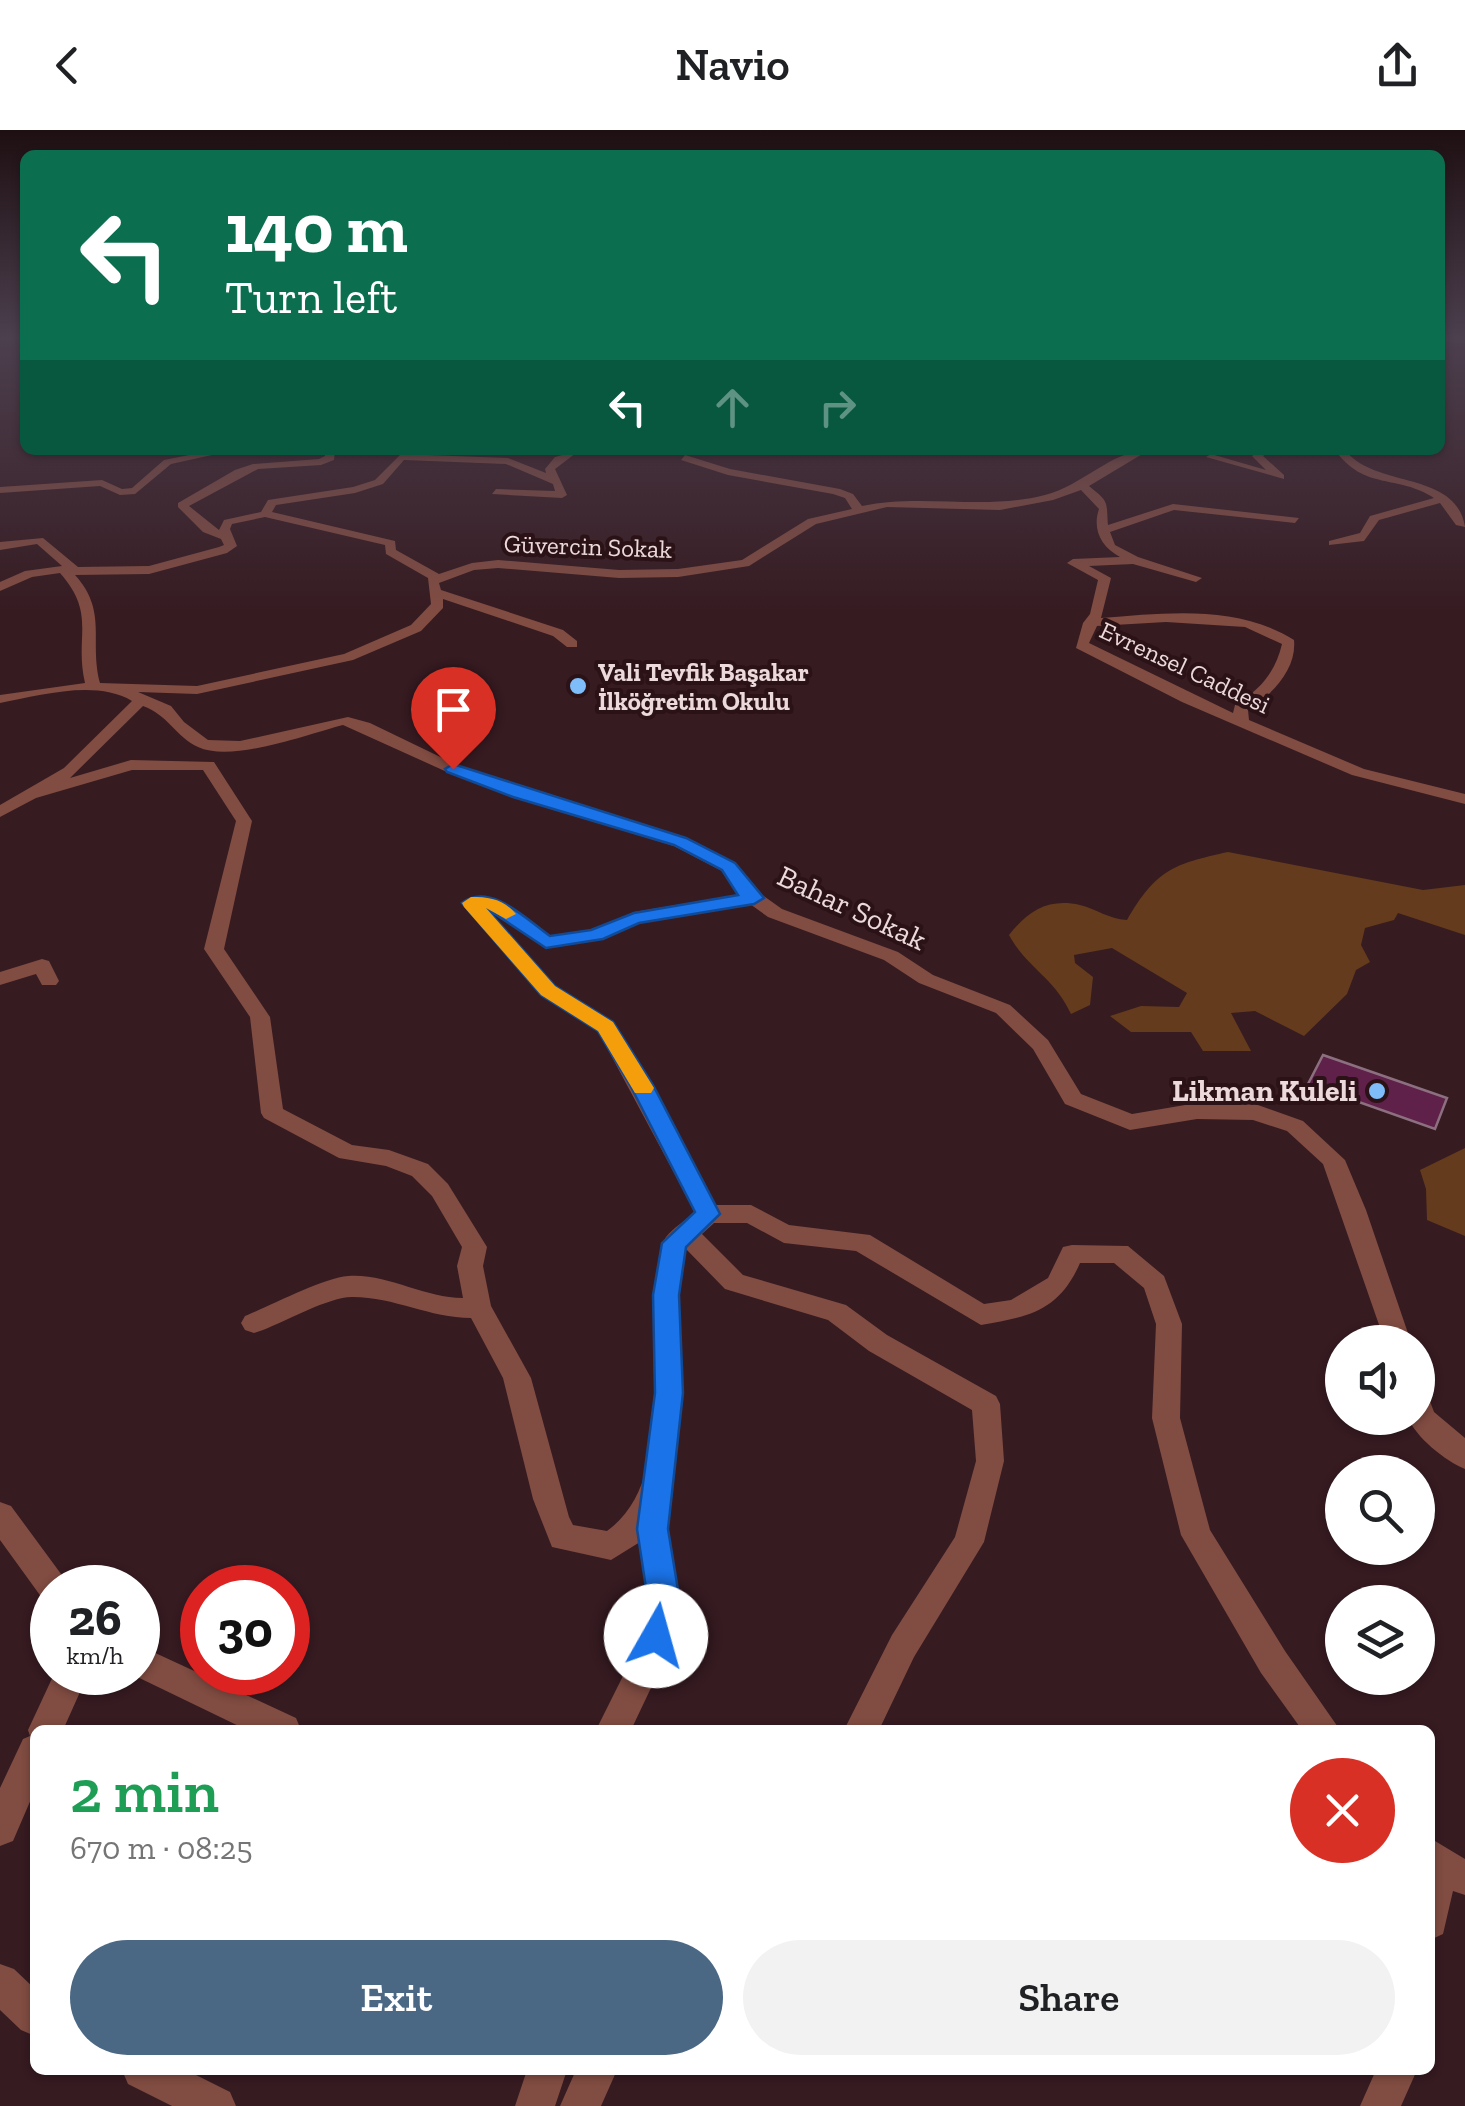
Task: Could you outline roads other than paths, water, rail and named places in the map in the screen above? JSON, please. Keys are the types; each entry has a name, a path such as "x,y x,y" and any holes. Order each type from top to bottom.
{"street":[{"path":"0,490 102,483 120,492 134,491 168,462 204,455"},
{"path":"226,537 207,530 182,505 257,466 306,466 333,455"},
{"path":"481,455 509,458 558,482 562,494 557,497"},
{"path":"553,480 550,469 568,455"},
{"name":"Güvercin Sokak","path":"435,585 498,564 619,574 707,570 745,563 812,522 887,504 1000,507 1049,498 1082,486 1129,455"},
{"path":"1211,458 1280,477 1259,455"},
{"path":"1343,455 1348,465 1442,499 1460,524 1465,524"},
{"path":"265,514 272,502 355,490 379,482 401,457 509,458"},
{"path":"685,458 728,472 836,491 848,496 860,511"},
{"path":"1082,486 1105,509 1104,530 1110,547 1134,560 1196,578"},
{"path":"496,492 579,501"},
{"path":"1333,543 1360,541 1370,534 1374,518 1442,499"},
{"path":"1104,530 1173,508 1295,520"},
{"path":"0,587 29,574 72,568 102,573 149,570 223,550 231,546 224,528 228,522 265,514 390,543 390,550 435,585 558,634 572,644"},
{"path":"0,546 38,540 72,568"},
{"name":"Evrensel Caddesi","path":"1134,560 1073,563 1104,578 1097,614 1080,644 1242,722 1358,772 1465,799"},
{"path":"72,568 65,571 85,594 93,620 88,652 92,683"},
{"path":"114,687 197,690 348,657 416,628 438,604 435,585"},
{"path":"1090,623 1170,617 1273,628 1290,642 1282,671 1260,698 1240,708 1242,722"},
{"path":"0,682 92,683 132,692 141,700 166,709 178,725 204,744 244,821 214,949 260,1017 272,1113 347,1152 389,1158 420,1170 440,1190 476,1246 470,1266 478,1308 516,1373 533,1431 546,1505 562,1537 611,1546 634,1529 655,1488"},
{"path":"0,699 92,683"},
{"path":"0,812 70,770 141,700"},
{"name":"Bahar Sokak","path":"32,794 130,765 209,754 343,720 519,794 680,842 729,867 744,891 775,912 890,956 926,979 1003,1009 1041,1045 1073,1099 1130,1122 1198,1110 1255,1112 1295,1126 1333,1160 1392,1325"},
{"path":"754,898 634,918 596,935 546,942 491,903 471,903 548,990 606,1027 642,1085 697,1224 734,1282 836,1312 878,1343 986,1404 990,1461 969,1542 902,1646 863,1725"},
{"path":"0,979 42,965 49,981"},
{"path":"616,1725 644,1669 665,1608 652,1529 669,1393 666,1295 674,1243 697,1224 752,1214 784,1234 861,1242 981,1315 1017,1309 1058,1285 1072,1254 1119,1253 1154,1283 1169,1324 1166,1418 1196,1534 1273,1662 1319,1725"},
{"path":"254,1324 347,1286 390,1291 443,1308 478,1308"},
{"path":"1435,1430 1465,1456"},
{"path":"0,1516 36,1565"},
{"path":"160,1671 273,1725"},
{"path":"47,1725 61,1695"},
{"path":"0,1828 30,1762"},
{"path":"1435,1903 1445,1866"},
{"path":"0,1983 30,2011"},
{"path":"152,2075 216,2106"},
{"path":"534,2106 544,2075"},
{"path":"580,2106 595,2075"},
{"path":"1380,2106 1396,2075"}],"place":[{"name":"Vali Tevfik Başakar İlköğretim Okulu","path":"578,686"},
{"name":"Likman Kuleli","path":"1377,1091"}]}
